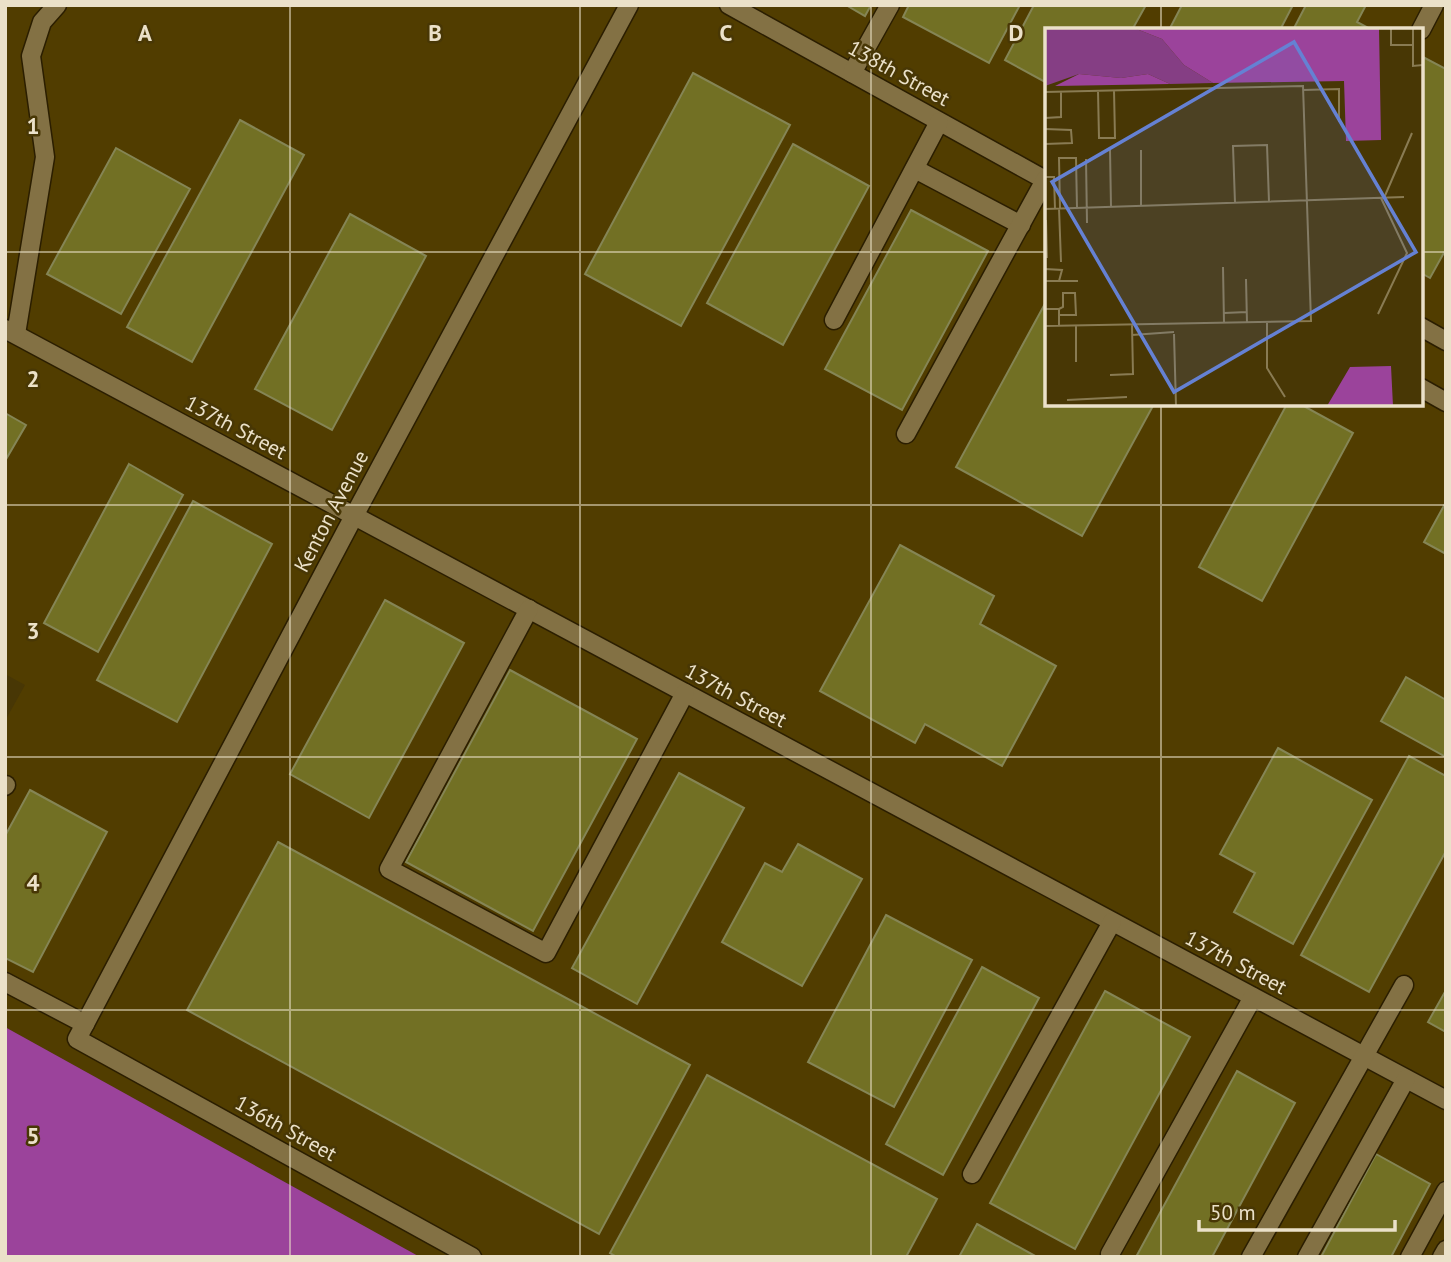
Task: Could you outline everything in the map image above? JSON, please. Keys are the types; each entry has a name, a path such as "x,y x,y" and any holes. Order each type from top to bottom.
{"street":[{"path":"11,332 45,158 31,56 42,22 57,5"},
{"name":"Kenton Avenue","path":"81,1032 629,5"},
{"name":"138th Street","path":"729,5 1045,180"},
{"path":"852,73 890,5"},
{"path":"1422,28 1434,5"},
{"path":"834,320 939,122"},
{"path":"915,169 1021,225"},
{"path":"906,434 1045,183"},
{"path":"1423,328 1446,341"},
{"name":"137th Street","path":"11,332 1446,1100"},
{"path":"1423,389 1446,402"},
{"path":"529,609 390,869 546,953 685,693"},
{"path":"972,1174 1112,922"},
{"name":"136th Street","path":"5,982 81,1032 472,1257"},
{"path":"1251,1257 1404,985"},
{"path":"1110,1254 1254,997"},
{"path":"1307,1257 1406,1079"},
{"path":"1410,1257 1446,1191"},
{"path":"1442,1257 1446,1250"}],"shaded area":[{"path":"5,5 1446,5 1446,1257 420,1257 5,1027 5,721 25,685 5,674"},
{"path":"5,1027 420,1257 5,1257"}],"building":[{"path":"846,5 871,5 865,16"},
{"path":"909,5 1020,5 989,63 903,17"},
{"path":"1034,5 1146,5 1133,28 1045,28 1045,82 1005,60"},
{"path":"1182,5 1293,5 1281,28 1170,28"},
{"path":"1306,5 1366,5 1357,22 1368,28 1294,28"},
{"path":"1423,57 1446,69 1446,249 1430,278 1423,274"},
{"path":"693,73 790,125 681,326 585,274"},
{"path":"240,120 304,155 192,362 127,327"},
{"path":"793,144 869,186 783,345 707,303"},
{"path":"116,148 190,189 121,314 47,274"},
{"path":"911,210 988,251 902,410 825,369"},
{"path":"350,214 426,256 332,430 255,389"},
{"path":"1045,304 1045,406 1153,406 1082,536 956,467"},
{"path":"1286,406 1304,406 1353,433 1262,601 1199,567"},
{"path":"5,413 26,425 5,461"},
{"path":"129,464 183,495 98,652 44,623"},
{"path":"193,501 272,544 177,722 97,680"},
{"path":"1446,502 1446,554 1424,542"},
{"path":"900,545 994,596 980,624 1056,666 1002,766 925,724 915,743 820,691"},
{"path":"385,600 464,643 369,818 290,774"},
{"path":"510,670 637,739 533,931 406,862"},
{"path":"1406,677 1446,700 1446,757 1381,721"},
{"path":"1278,748 1372,800 1293,944 1234,912 1255,873 1220,854"},
{"path":"1409,756 1446,776 1446,851 1369,992 1301,955"},
{"path":"679,773 744,808 637,1004 572,968"},
{"path":"30,790 107,832 33,972 5,958 5,836"},
{"path":"278,842 690,1065 599,1234 187,1010"},
{"path":"798,844 862,879 802,986 722,942 765,863 782,872"},
{"path":"886,915 972,960 894,1107 808,1062"},
{"path":"982,967 1039,998 943,1175 886,1144"},
{"path":"1446,990 1446,1032 1428,1022"},
{"path":"1105,991 1190,1037 1075,1249 990,1203"},
{"path":"1237,1071 1295,1103 1212,1257 1136,1257"},
{"path":"707,1075 937,1199 906,1257 617,1257 610,1253"},
{"path":"1376,1154 1430,1184 1391,1257 1321,1257"},
{"path":"977,1224 1037,1257 959,1257"}]}
